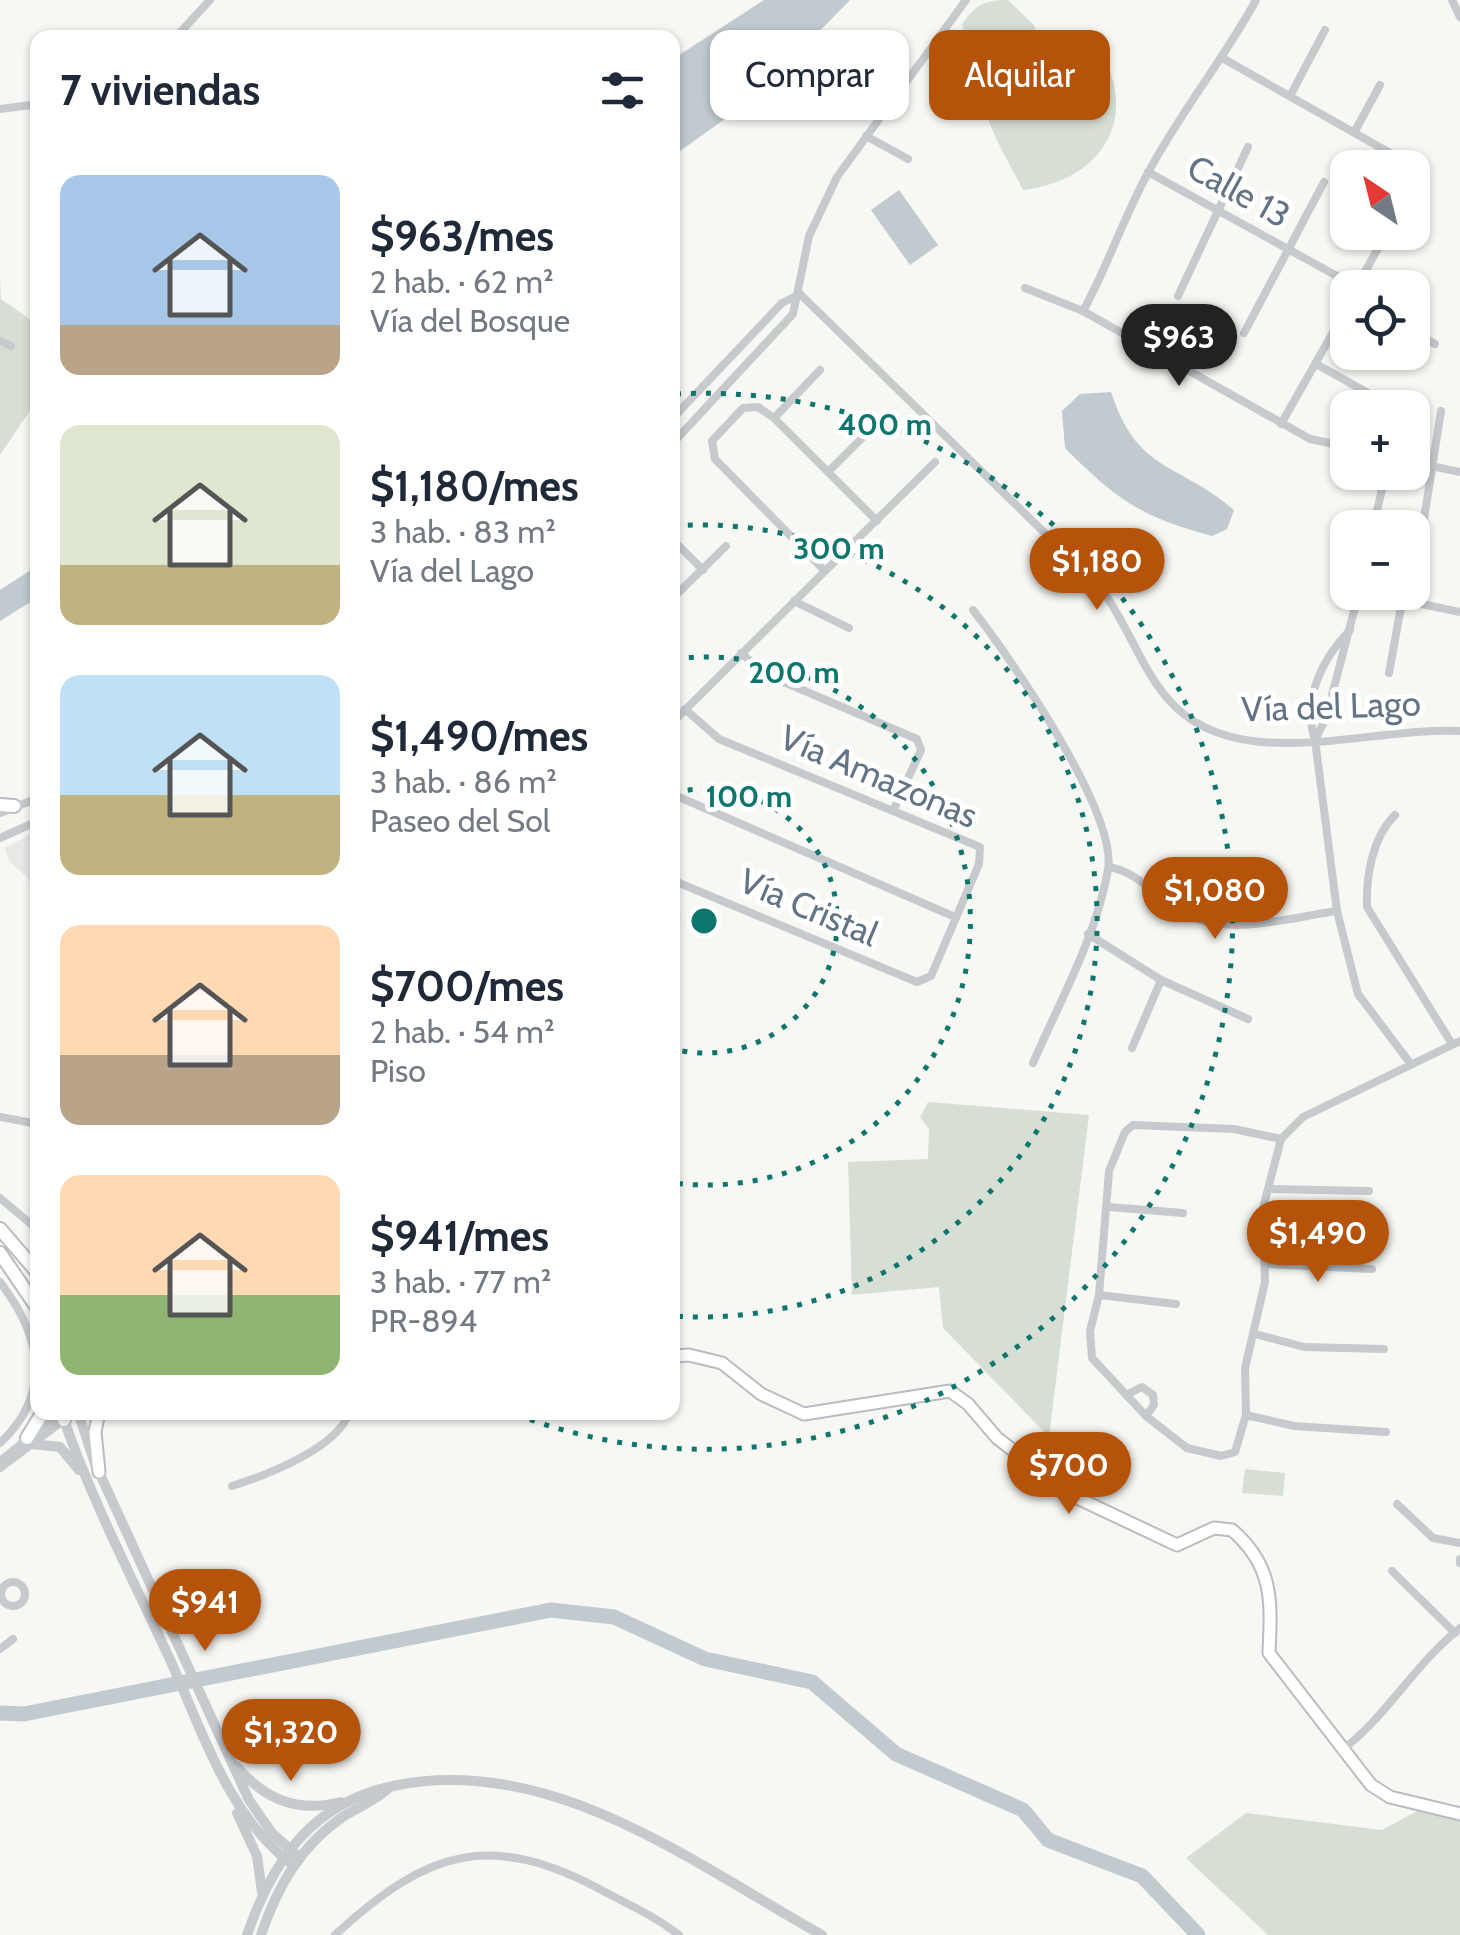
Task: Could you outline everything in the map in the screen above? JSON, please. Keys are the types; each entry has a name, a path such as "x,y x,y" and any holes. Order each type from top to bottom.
{"main road":[{"path":"0,1229 30,1264"},
{"path":"0,1253 30,1297"},
{"path":"680,1355 722,1364 761,1394 804,1414 950,1391 968,1404 997,1438 1088,1504 1177,1545 1214,1528 1232,1530 1256,1560 1273,1597 1268,1653 1341,1751 1382,1794 1460,1814"},
{"path":"30,1441 39,1420"},
{"path":"97,1420 99,1472"}],"street":[{"path":"182,30 210,0"},
{"path":"680,435 792,314 800,294 810,236 837,177 966,0"},
{"path":"1083,311 1148,172 1224,59 1256,0"},
{"path":"1452,0 1460,16"},
{"path":"1290,96 1325,30"},
{"path":"1224,59 1386,150"},
{"path":"1355,131 1380,85"},
{"path":"0,109 30,105"},
{"path":"866,136 908,159"},
{"path":"1178,296 1248,147"},
{"name":"Calle 13","path":"1148,172 1330,273"},
{"path":"1244,333 1324,182"},
{"path":"1025,288 1083,311 1281,424 1310,439 1330,444"},
{"path":"680,411 782,303 800,294"},
{"name":"Vía del Lago","path":"800,294 1100,586 1165,696 1194,724 1252,743 1427,729 1460,731"},
{"path":"1281,424 1330,339"},
{"path":"0,341 10,346"},
{"path":"1430,341 1435,344"},
{"path":"1316,364 1364,390"},
{"path":"774,418 820,370"},
{"path":"824,570 715,459 712,442 743,408 758,407 774,418 877,520"},
{"path":"1427,510 1442,412"},
{"path":"828,472 880,420"},
{"path":"680,715 936,462"},
{"path":"1430,466 1460,472"},
{"path":"680,592 726,546"},
{"path":"680,547 703,570"},
{"path":"794,602 849,628"},
{"path":"1430,606 1460,612"},
{"path":"974,610 1031,686 1058,744 1097,807 1109,866 1088,934 1033,1063"},
{"path":"1315,740 1356,610"},
{"path":"1389,672 1400,610"},
{"path":"1350,630 1328,657 1310,702 1308,718 1315,740 1337,910 1358,994 1410,1063"},
{"path":"741,653 765,674 917,739 920,750 894,809"},
{"name":"Vía Amazonas","path":"686,709 719,738 980,847 979,864 931,976 924,979"},
{"path":"680,797 956,917"},
{"path":"0,813 7,805"},
{"path":"1281,1139 1234,1130 1133,1126 1125,1132 1110,1171 1099,1295 1090,1331 1092,1358 1146,1416 1187,1448 1221,1456 1234,1452 1246,1415 1245,1368 1256,1334 1266,1264 1261,1249 1262,1208 1281,1139 1304,1117 1456,1043 1367,907 1366,882 1372,861 1383,826 1394,815"},
{"path":"0,838 30,825"},
{"path":"1109,866 1132,871 1175,909 1202,921 1237,926 1337,910"},
{"name":"Vía Cristal","path":"680,883 917,982 924,979"},
{"path":"1088,934 1161,980 1248,1019"},
{"path":"1132,1048 1161,980"},
{"path":"0,1117 30,1123"},
{"path":"1269,1189 1369,1191"},
{"path":"0,1198 30,1223"},
{"path":"1109,1207 1183,1213"},
{"path":"1266,1264 1372,1269"},
{"path":"0,1282 30,1337"},
{"path":"1099,1295 1176,1304"},
{"path":"1256,1334 1304,1347 1384,1350"},
{"path":"1126,1395 1142,1387 1153,1395 1154,1405 1146,1416"},
{"path":"0,1443 26,1415 30,1404"},
{"path":"1246,1415 1294,1426 1386,1432"},
{"path":"0,1465 60,1420"},
{"path":"69,1420 83,1476 257,1856 262,1892"},
{"path":"71,1420 99,1472 249,1800 285,1853"},
{"path":"232,1486 301,1458 339,1433 345,1420"},
{"path":"30,1441 60,1447 83,1476"},
{"path":"1397,1504 1433,1538 1460,1543"},
{"path":"1341,1751 1368,1730 1426,1655 1457,1630 1392,1571"},
{"path":"0,1650 13,1639"},
{"path":"233,1762 262,1792 283,1802 321,1806 352,1798"},
{"path":"247,1935 262,1892 285,1853 311,1826 377,1786 390,1787 436,1776 486,1778 586,1806 822,1935"},
{"path":"261,1935 296,1861 341,1818 390,1787"},
{"path":"233,1798 296,1861"},
{"path":"335,1935 396,1882 458,1857 503,1853 558,1866 678,1935"}],"shaded area":[{"path":"764,0 850,0 821,30 718,30"},
{"path":"1008,0 1036,30 964,30 962,24 971,12 993,1"},
{"path":"710,35 710,120 724,120 680,151 680,54"},
{"path":"1110,73 1116,104 1113,126 1090,162 1072,175 1023,190 989,120 1110,120"},
{"path":"899,190 938,245 910,265 871,210"},
{"path":"0,274 1,299 30,319 30,410 0,455"},
{"path":"1111,392 1122,419 1147,452 1234,510 1227,529 1212,536 1148,514 1116,494 1065,448 1062,411 1080,394"},
{"path":"30,571 30,602 0,621 0,590"},
{"path":"30,834 30,883 9,861 5,848"},
{"path":"928,1102 1089,1115 1049,1437 943,1328 939,1287 852,1295 848,1162 928,1159 929,1129 920,1117"},
{"path":"1245,1469 1285,1473 1283,1496 1242,1493"},
{"path":"1417,1811 1460,1820 1460,1935 1268,1935 1186,1858 1246,1813 1382,1830"}],"waterway":[{"path":"0,1713 24,1714 551,1610 614,1617 705,1659 812,1682 896,1754 1023,1810 1048,1840 1142,1876 1198,1935"}]}
